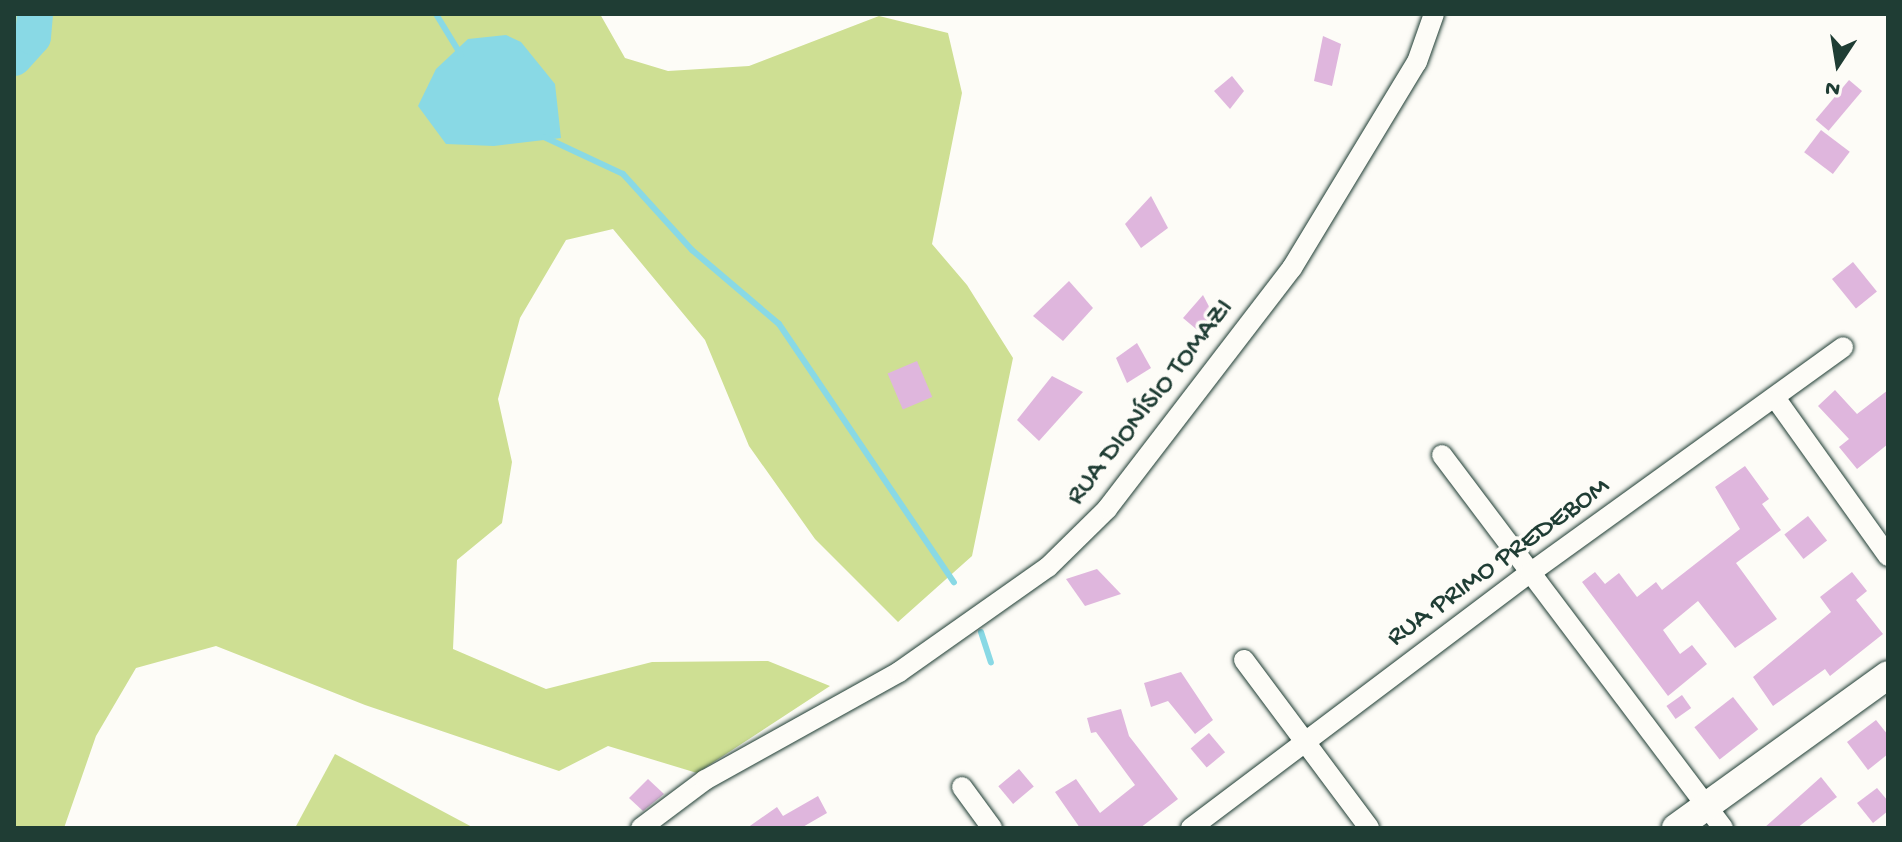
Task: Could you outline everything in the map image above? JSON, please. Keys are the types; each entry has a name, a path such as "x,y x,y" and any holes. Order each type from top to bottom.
{"street":[{"name":"RUA DIONÍSIO TOMAZI","path":"641,828 705,780 899,672 1048,567 1107,509 1292,268 1417,62 1434,14"},
{"name":"RUA PRIMO PREDEBOM","path":"1191,828 1530,573 1776,399 1843,347"},
{"path":"1776,399 1888,556"},
{"path":"1442,455 1715,817"},
{"path":"1244,660 1369,828"},
{"path":"1676,828 1715,817 1888,675"},
{"path":"962,787 992,828"}],"green space":[{"path":"14,14 600,14 625,58 668,71 749,66 879,16 948,33 962,93 932,244 967,285 1013,358 972,556 898,622 815,539 749,446 705,340 613,229 566,240 520,318 498,399 512,462 502,523 457,560 453,649 546,689 652,662 768,661 830,686 697,773 608,746 559,771 365,705 216,646 136,668 96,736 64,828 14,828"},
{"path":"335,754 474,828 295,828"}],"water":[{"path":"506,35 521,42 555,84 561,138 494,146 446,144 418,106 436,69 468,39"}],"building":[{"path":"1323,36 1341,44 1332,86 1314,81"},
{"path":"1232,76 1244,91 1230,109 1214,91"},
{"path":"1849,80 1862,91 1829,131 1816,120"},
{"path":"1821,130 1850,152 1833,174 1804,152"},
{"path":"1151,196 1168,228 1141,248 1125,224"},
{"path":"1853,262 1877,292 1856,309 1832,279"},
{"path":"1069,281 1093,308 1063,341 1033,316"},
{"path":"1203,295 1216,320 1202,334 1183,318"},
{"path":"1137,343 1151,368 1127,383 1116,358"},
{"path":"917,361 932,397 903,409 888,374"},
{"path":"1052,376 1083,392 1039,441 1017,420"},
{"path":"1835,390 1857,414 1888,390 1888,444 1857,469 1839,447 1849,439 1818,406"},
{"path":"1745,466 1769,499 1762,504 1781,530 1736,563 1777,619 1735,648 1698,601 1663,630 1680,654 1692,645 1707,664 1668,696 1582,582 1595,572 1605,584 1619,573 1637,597 1656,582 1662,590 1740,529 1715,487"},
{"path":"1808,516 1827,540 1803,559 1784,534"},
{"path":"1097,569 1121,594 1085,606 1066,579"},
{"path":"1852,572 1867,591 1856,600 1883,634 1830,676 1825,669 1773,706 1753,677 1831,612 1820,597"},
{"path":"1181,672 1213,720 1195,734 1168,701 1151,707 1144,683"},
{"path":"1682,695 1691,708 1676,719 1666,706"},
{"path":"1733,697 1758,729 1720,759 1694,727"},
{"path":"1121,709 1129,736 1178,799 1140,828 1080,828 1055,792 1076,779 1100,813 1135,785 1096,732 1091,733 1087,718"},
{"path":"1876,720 1888,735 1888,754 1868,770 1847,742"},
{"path":"1209,733 1225,752 1207,768 1191,748"},
{"path":"1019,769 1034,787 1013,804 998,786"},
{"path":"1821,777 1837,797 1797,828 1764,828"},
{"path":"648,779 664,794 643,811 629,798"},
{"path":"1877,788 1888,801 1888,811 1873,823 1857,803"},
{"path":"818,796 827,813 801,828 747,828 777,807 783,816"}],"waterway":[{"path":"14,58 33,37 35,14"},
{"path":"436,14 461,55"},
{"path":"544,137 623,174 692,250 779,324 954,582"},
{"path":"981,632 991,662"}]}
